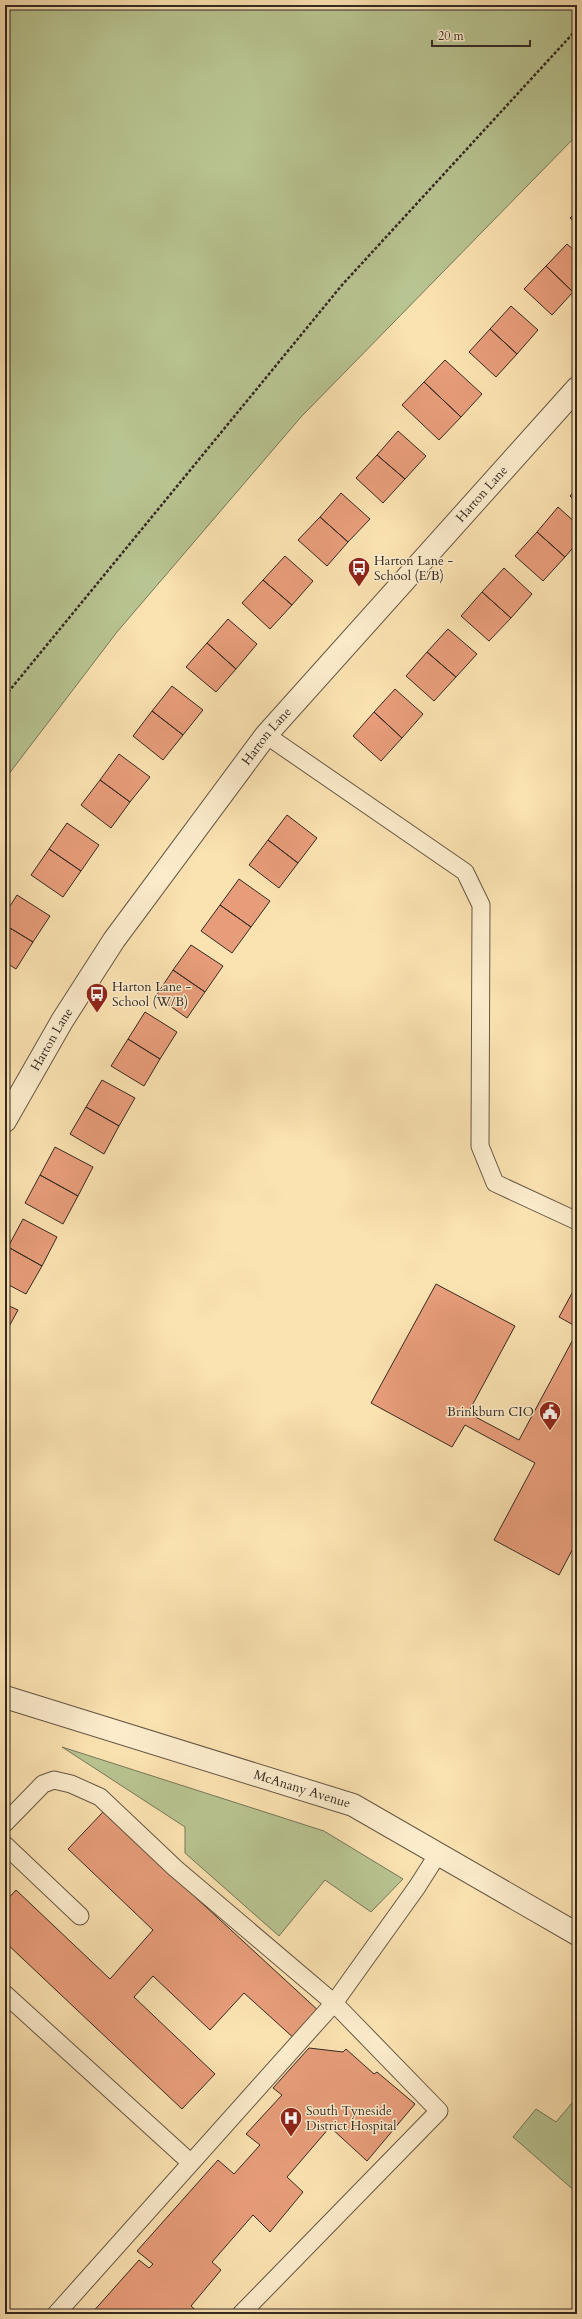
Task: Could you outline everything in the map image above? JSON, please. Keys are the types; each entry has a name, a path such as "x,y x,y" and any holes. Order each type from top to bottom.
{"street":[{"name":"Harton Lane","path":"5,1121 62,1021 114,940 266,735 577,388"},
{"name":"McAnany Avenue","path":"5,1697 353,1805 577,1934"}],"lane":[{"path":"266,735 465,872 481,905 480,1146 495,1183 577,1222"},
{"path":"5,1823 43,1784 54,1780 71,1784 100,1796 175,1868 334,2003 439,2111 241,2314"},
{"path":"5,1845 80,1916"},
{"path":"56,2314 334,2003 417,1887 438,1854"},
{"path":"5,1994 191,2163"}],"path":[{"path":"5,696 342,285 577,29"}],"green space":[{"path":"5,5 577,5 577,135 301,417 117,632 5,779"},
{"path":"62,1747 324,1831 403,1879 371,1912 325,1880 279,1936 185,1853 185,1827"},
{"path":"577,2097 577,2193 513,2137 536,2109 556,2122"}],"building":[{"path":"577,211 577,224 570,218"},
{"path":"567,244 577,253 577,288 573,292 546,266"},
{"path":"546,266 573,292 552,315 524,289"},
{"path":"511,306 538,330 517,354 490,329"},
{"path":"490,329 517,354 496,377 469,352"},
{"path":"445,360 482,394 461,417 424,382"},
{"path":"424,382 461,417 439,440 402,405"},
{"path":"398,431 426,456 405,479 377,455"},
{"path":"377,455 405,479 383,503 356,478"},
{"path":"577,488 577,502 570,496"},
{"path":"341,493 370,519 348,542 320,517"},
{"path":"558,507 577,524 577,543 565,557 537,532"},
{"path":"320,517 348,542 327,566 298,540"},
{"path":"537,532 565,557 543,581 515,556"},
{"path":"285,556 313,581 292,605 263,580"},
{"path":"504,568 532,594 511,618 482,592"},
{"path":"263,580 292,605 270,629 242,603"},
{"path":"482,592 511,618 489,641 461,616"},
{"path":"228,619 257,644 236,669 207,643"},
{"path":"448,629 477,654 456,677 427,652"},
{"path":"207,643 236,669 216,692 186,667"},
{"path":"427,652 456,677 434,701 406,676"},
{"path":"172,686 203,710 183,735 152,711"},
{"path":"395,689 423,714 402,738 374,712"},
{"path":"152,711 183,735 163,760 133,736"},
{"path":"374,712 402,738 381,761 353,736"},
{"path":"119,754 150,777 130,802 100,780"},
{"path":"100,780 130,802 111,828 81,805"},
{"path":"287,815 317,838 298,863 268,840"},
{"path":"67,823 99,845 81,871 49,849"},
{"path":"268,840 298,863 279,888 249,865"},
{"path":"49,849 81,871 63,897 31,875"},
{"path":"239,879 270,901 251,927 220,905"},
{"path":"17,895 50,916 33,942 5,925 5,914"},
{"path":"220,905 251,927 232,953 201,931"},
{"path":"5,925 33,942 16,969 5,962"},
{"path":"191,945 223,966 205,992 173,970"},
{"path":"173,970 205,992 187,1018 156,996"},
{"path":"145,1012 177,1032 160,1059 128,1039"},
{"path":"128,1039 160,1059 144,1086 111,1066"},
{"path":"102,1080 135,1098 119,1126 86,1107"},
{"path":"86,1107 119,1126 104,1154 70,1134"},
{"path":"55,1147 93,1167 78,1196 40,1175"},
{"path":"40,1175 78,1196 63,1224 25,1203"},
{"path":"23,1219 57,1237 42,1266 8,1247"},
{"path":"8,1247 42,1266 26,1294 5,1283 5,1253"},
{"name":"Brinkburn CIO","path":"436,1284 515,1326 468,1413 519,1440 577,1332 577,1541 559,1575 494,1540 535,1463 465,1425 452,1447 371,1403"},
{"path":"577,1284 577,1327 559,1317"},
{"path":"5,1304 18,1310 5,1334"},
{"path":"103,1812 321,2013 296,2040 244,1993 210,2030 153,1976 134,1997 215,2074 182,2109 5,1942 5,1902 16,1890 110,1979 153,1930 68,1849"},
{"path":"309,2048 343,2052 346,2049 374,2074 377,2072 415,2104 367,2161 330,2127 287,2177 303,2192 270,2232 253,2215 212,2262 221,2270 191,2306 200,2314 91,2314 139,2260 149,2268 153,2264 137,2251 218,2160 234,2174 260,2145 246,2134 282,2095 273,2088"}],"place":[{"name":"Harton Lane - School (E/B)","path":"359,588"},
{"name":"Harton Lane - School (W/B)","path":"97,1014"},
{"name":"Brinkburn CIO","path":"550,1432"},
{"name":"South Tyneside District Hospital","path":"291,2138"}]}
